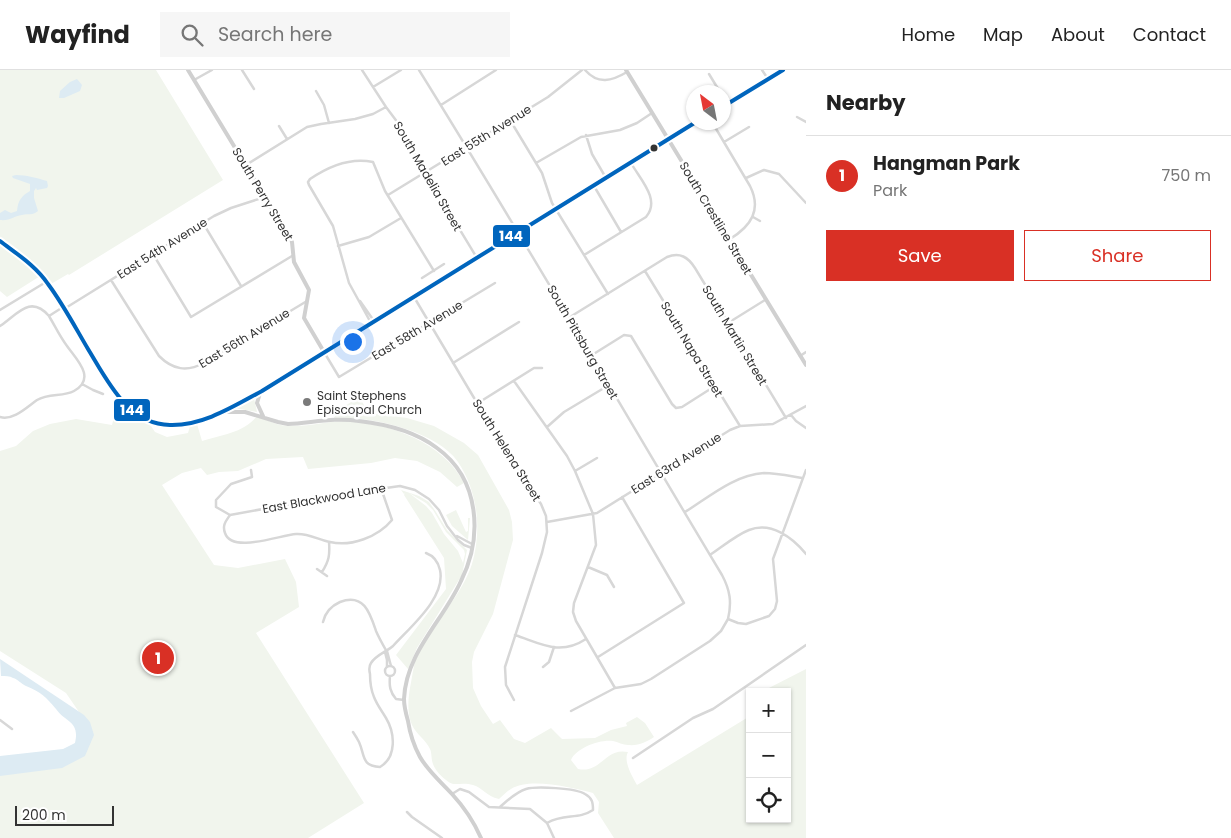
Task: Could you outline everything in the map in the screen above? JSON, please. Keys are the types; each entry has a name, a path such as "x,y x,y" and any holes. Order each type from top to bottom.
{"main road":[{"name":"South Perry Street","path":"188,70 292,242 294,262 309,288 304,314 305,320 324,352"},
{"path":"731,101 783,70"},
{"name":"South Crestline Street","path":"627,71 806,365"},
{"path":"0,241 34,268 47,282 116,394 129,409 144,419 165,425 177,425 200,421 262,391 686,129"},
{"path":"262,391 257,404 264,418"},
{"path":"219,412 245,412 288,424 358,420 388,427 430,443 445,453 465,481 472,500 475,517 472,546 466,570 458,588 418,651 409,676 404,700 410,734 420,757 461,804 481,838"}],"street":[{"path":"194,80 212,70"},
{"path":"242,70 254,89"},
{"name":"South Madelia Street","path":"362,70 386,107 404,130 415,156 477,258"},
{"path":"373,88 401,70"},
{"name":"South Pittsburg Street","path":"419,70 570,317 726,582 731,602 728,619"},
{"path":"441,104 496,70"},
{"name":"East 55th Avenue","path":"388,195 554,92 583,70 593,77 605,81 613,80 627,71"},
{"path":"762,70 768,79"},
{"path":"708,74 715,85"},
{"path":"316,91 324,105 329,122"},
{"path":"246,165 307,127 329,122 355,120 386,107"},
{"path":"536,163 568,143 586,135 620,130 652,113"},
{"path":"797,117 806,122"},
{"path":"510,120 543,176 550,198 556,209 608,294"},
{"path":"279,126 287,139"},
{"path":"724,142 749,127"},
{"path":"717,130 746,178 754,196 753,217 746,228 729,239"},
{"path":"586,135 592,154 606,178"},
{"path":"372,322 349,283 333,226 308,182 324,170 337,164 356,161 373,162 388,195 434,271"},
{"path":"584,255 646,217 652,206 650,195 631,163"},
{"path":"746,178 764,170 779,174 806,202"},
{"path":"594,186 621,232"},
{"name":"East 54th Avenue","path":"49,316 202,223 231,208 265,197"},
{"path":"753,217 760,221"},
{"path":"338,246 369,237 402,218"},
{"path":"202,223 241,286"},
{"path":"152,254 191,317 292,256"},
{"name":"South Martin Street","path":"645,271 671,255 681,255 690,261 786,418"},
{"path":"422,278 444,264"},
{"path":"570,317 645,271"},
{"name":"South Napa Street","path":"645,271 740,426"},
{"name":"East 56th Avenue","path":"111,280 159,356 166,364 180,369 188,369 204,363 307,301"},
{"path":"0,310 47,282"},
{"name":"East 58th Avenue","path":"339,377 495,283"},
{"name":"South Helena Street","path":"414,297 508,456 541,504 547,522"},
{"path":"728,323 766,300"},
{"path":"0,326 26,308 36,307 44,311 83,367 85,373 82,384 77,390 42,398 12,417 0,417"},
{"path":"453,363 519,322"},
{"path":"592,355 624,335 629,335 634,339 676,408 682,407 715,386"},
{"name":"South Perry Street","path":"324,352 339,377"},
{"path":"800,356 806,352"},
{"path":"478,403 534,368 542,368"},
{"path":"514,381 575,471 593,514 596,541 573,609 576,621 616,688"},
{"path":"82,384 103,394"},
{"path":"546,427 564,412 609,385"},
{"name":"East 63rd Avenue","path":"547,522 593,514 726,432 740,426 769,425 786,418 806,406"},
{"path":"791,415 806,428"},
{"path":"575,471 596,458"},
{"path":"251,470 252,477 231,484 216,500 216,507 230,515 225,521 224,528 228,538 234,542 255,541 300,534 329,542 355,542 392,522 392,516 381,488"},
{"path":"571,711 616,688 640,684 652,679 710,641 722,630 728,619 746,624 769,616 775,609 777,601 773,559 806,470"},
{"path":"685,512 736,480 750,475 770,473 802,478"},
{"name":"East Blackwood Lane","path":"230,515 400,486 423,494 435,504 447,526 456,536 472,546"},
{"path":"598,658 684,603 622,497"},
{"path":"514,700 506,685 505,677 508,657 542,553 547,532 547,522"},
{"path":"710,554 750,529 762,528 790,537 806,554"},
{"path":"322,572 330,556 329,542"},
{"path":"353,732 359,742 365,760 369,764 380,767 388,760 392,746 391,731 370,687 369,669 370,664 375,658 386,652 435,597 440,587 439,568 432,556 426,553"},
{"path":"588,567 607,575 614,587"},
{"path":"317,569 327,576"},
{"path":"322,622 325,614 338,603 355,600 362,604 369,611 386,652 389,667 385,673 390,676"},
{"path":"515,635 554,647 564,648 572,647 586,639"},
{"path":"633,758 693,718 713,709 764,672 806,645"},
{"path":"543,667 548,662 554,647"},
{"path":"389,667 395,668 394,675 390,676"},
{"path":"390,676 389,686 392,694 396,699 404,700"},
{"path":"0,720 12,729"},
{"path":"500,807 520,791 537,787 583,792 593,803 593,810 586,815 567,815 547,823"},
{"path":"452,794 460,789 469,792 489,807 530,809 547,823 554,838"},
{"path":"407,812 442,838"}],"shaded area":[{"path":"0,70 156,70 223,180 69,275 51,284 45,275 7,297 0,291"},
{"path":"77,79 82,85 80,91 64,98 59,98 60,91 70,82"},
{"path":"16,175 47,181 48,186 47,188 37,190 36,188 34,191 38,211 36,213 0,220 0,213 5,210 11,213 17,211 21,199 30,191 30,184 13,178 12,176"},
{"path":"359,397 369,413 407,418 434,426 464,443 478,455 509,510 513,540 493,614 474,652 472,662 473,688 481,706 493,724 500,720 514,739 525,743 551,728 562,739 595,738 611,730 627,726 626,723 637,717 645,723 654,737 636,745 602,741 583,748 571,760 578,769 586,769 592,768 614,753 628,752 627,764 637,785 746,718 746,823 791,823 791,688 769,688 806,669 806,838 614,838 598,813 599,802 593,793 552,785 529,784 511,789 499,799 476,786 454,784 442,776 434,767 431,751 410,721 409,693 417,656 463,585 472,564 477,538 474,498 465,474 458,462 448,451 435,442 419,434 384,423 334,418 337,411"},
{"path":"254,398 257,412 234,408"},
{"path":"118,401 135,416 149,423 155,432 167,437 188,433 190,426 197,424 202,441 239,430 252,422 257,416 284,426 347,421 381,426 398,431 430,446 455,469 464,483 457,487 440,472 417,461 395,458 371,463 308,469 303,457 266,459 238,471 207,475 201,468 182,473 162,485 214,565 238,568 285,559 296,582 299,607 256,633 364,803 308,838 0,838 0,761 80,750 79,712 66,693 0,651 0,451 16,446 33,431 50,424 76,419 112,425"},
{"path":"401,490 419,496 429,502 447,530 467,550 462,575 417,648 408,669 396,655 446,589 444,558","holes":["409,493 426,503 433,510 446,532 464,550 463,563 458,551 444,534 432,513"]},
{"path":"456,510 466,532 468,531 468,518 470,518 468,540 452,526 446,515"},
{"path":"0,659 84,715 90,722 94,735 85,756 62,768 0,776 0,756 63,749 75,743 76,730 43,695 9,676 1,676"}],"transit line":[{"name":"144","path":"731,102 783,70"},
{"name":"144","path":"0,241 26,261 43,278 64,308 120,399 142,417 155,423 182,424 206,419 262,391 686,128"}],"place":[{"name":"Saint Stephens Episcopal Church","path":"307,402"},
{"name":"Hangman Park","path":"158,658"}]}
